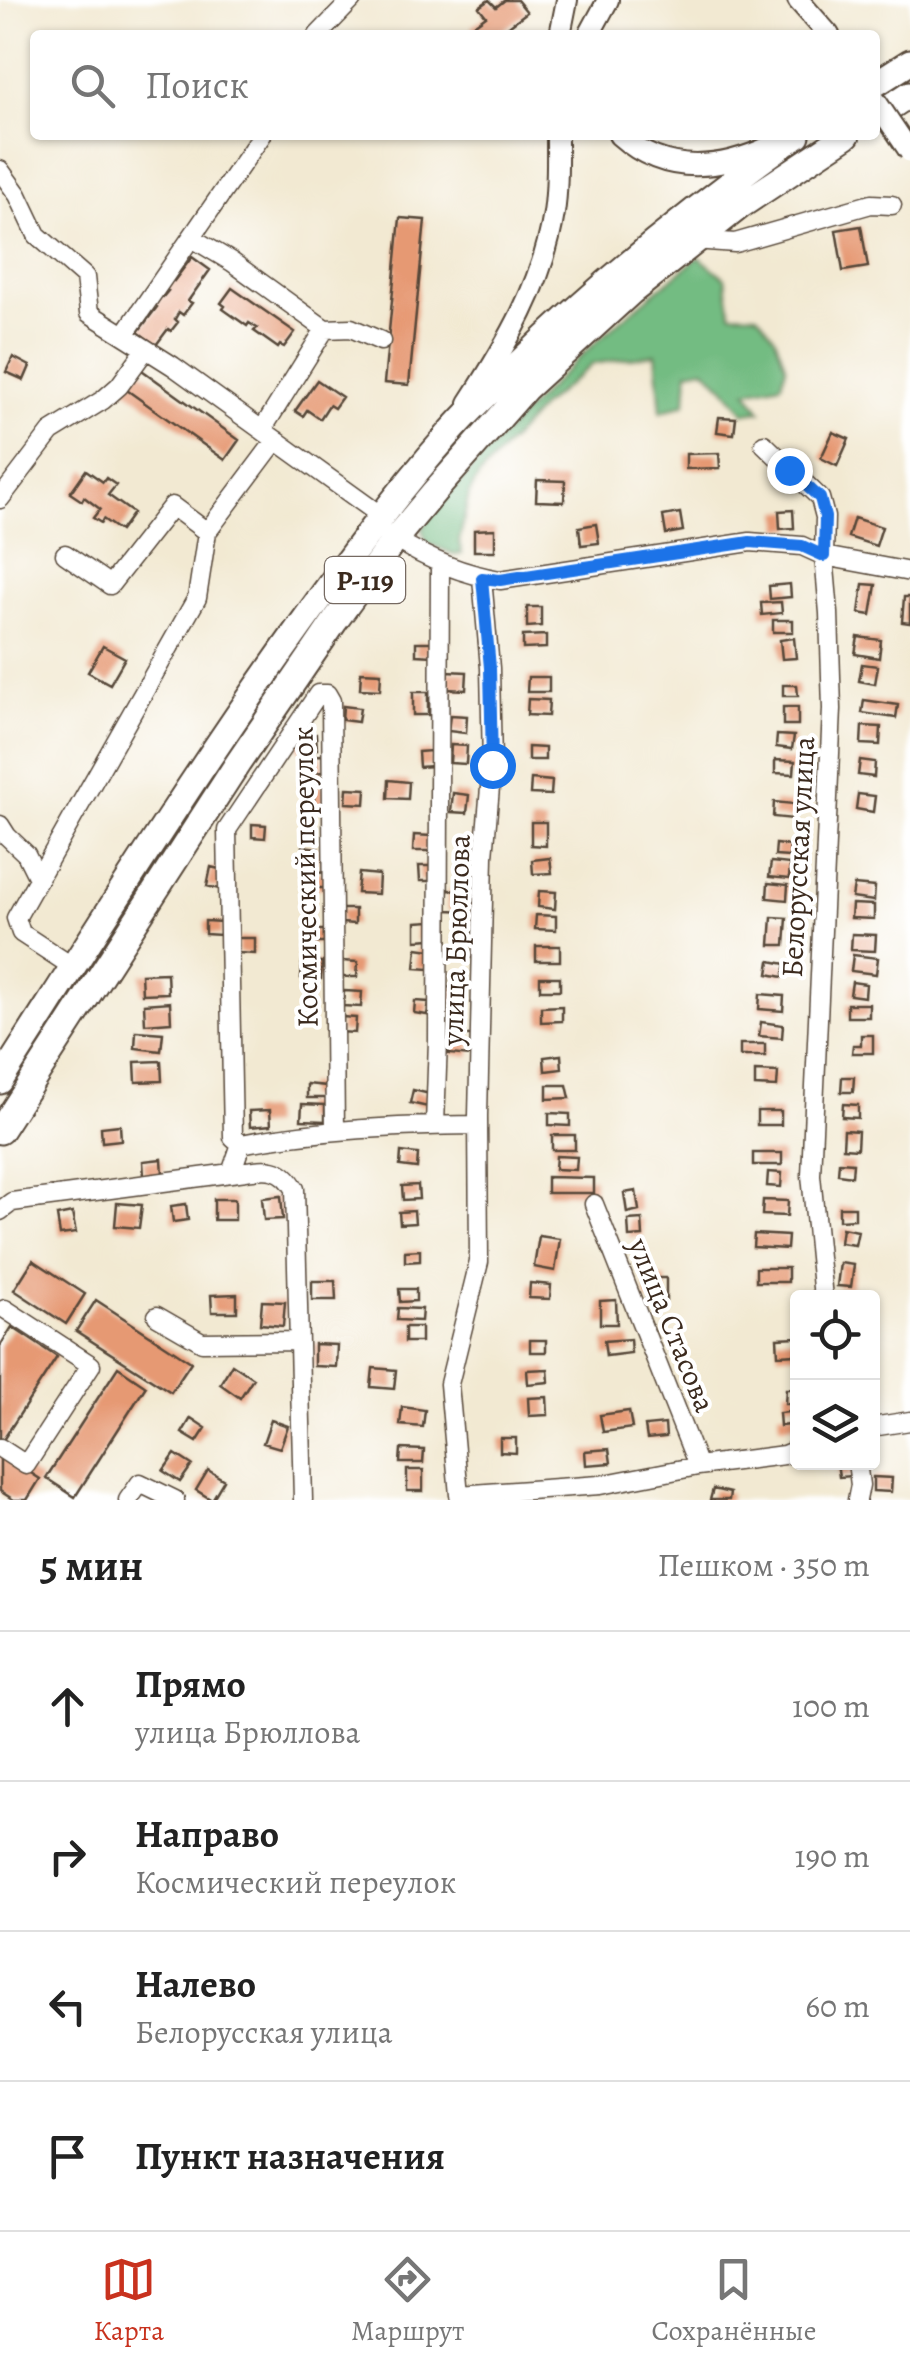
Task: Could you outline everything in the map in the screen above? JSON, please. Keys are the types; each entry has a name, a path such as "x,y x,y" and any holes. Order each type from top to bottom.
{"highway":[{"path":"880,81 910,62"},
{"path":"880,114 910,94"},
{"name":"Р-119","path":"0,1081 231,723 380,515 450,432 564,319 714,194 788,140"},
{"name":"Р-119","path":"0,1131 238,764 395,538 526,388 618,303 740,206 839,140"}],"main road":[{"path":"561,30 567,0"},
{"path":"592,30 608,0"},
{"path":"798,0 825,30"},
{"path":"808,0 827,30"},
{"path":"880,107 910,152"},
{"path":"450,432 502,351 541,268 554,213 557,140"},
{"path":"625,140 657,158 698,166 739,159 783,140"}],"street":[{"path":"323,30 352,0"},
{"path":"124,335 259,140"},
{"path":"0,170 18,194 37,234 85,276 90,313 380,515"},
{"path":"694,240 735,243 871,204 892,204"},
{"path":"192,238 325,328 351,328 381,340"},
{"path":"73,967 21,932 16,918 197,598 208,532 269,435 325,328"},
{"path":"0,499 51,432 103,400 119,386 146,349"},
{"name":"Белорусская улица","path":"764,444 820,498 825,517 832,709 811,1175 821,1290"},
{"path":"65,554 110,585 172,506 208,532"},
{"path":"395,538 427,558 482,578 500,580 750,542 802,546 824,556 910,572"},
{"path":"435,1125 440,563"},
{"name":"улица Брюллова","path":"482,578 490,668 492,765 484,856 479,1262 449,1384 459,1495 600,1484 698,1466"},
{"name":"Космический переулок","path":"241,1144 232,1137 227,830 318,694 327,694 331,702 335,1131"},
{"path":"0,826 26,854 38,878"},
{"path":"231,1173 241,1144 277,1137 389,1126 478,1125"},
{"path":"0,1211 12,1202 231,1173 274,1169 288,1176 295,1189 303,1500"},
{"name":"улица Стасова","path":"594,1204 698,1466"},
{"path":"0,1448 26,1466 91,1365 2,1310"},
{"path":"158,1316 202,1342 299,1341"},
{"path":"880,1425 910,1421"},
{"path":"698,1466 790,1452"},
{"path":"857,1500 858,1470"},
{"path":"128,1500 140,1483 175,1500"}],"green space":[{"path":"699,257 725,278 731,313 757,314 775,337 786,367 781,384 747,391 761,411 745,413 704,368 688,371 686,403 661,412 656,354 593,364 542,406 479,476 469,494 459,542 462,554 427,543 422,530 429,516 528,409 604,335"}],"building":[{"path":"489,0 496,7 505,0 517,0 527,12 504,30 473,30 471,27 486,16 479,7"},
{"path":"400,218 425,220 409,385 384,383"},
{"path":"861,226 868,267 843,271 836,230"},
{"path":"192,257 210,270 188,301 192,303 183,315 179,312 175,319 178,322 156,345 138,332 157,307 154,305 168,291 164,289 171,279 174,281"},
{"path":"232,288 295,332 284,347 278,348 254,331 257,328 249,323 247,326 223,309 221,303"},
{"path":"13,357 30,366 24,380 6,372"},
{"path":"139,368 239,440 225,460 124,388"},
{"path":"317,380 342,397 334,408 329,405 320,419 307,410 303,416 295,411"},
{"path":"719,417 736,418 734,434 717,432"},
{"path":"833,432 849,439 837,466 821,458"},
{"path":"719,453 720,468 686,469 686,454"},
{"path":"86,470 103,482 106,478 116,485 108,495 133,513 120,531 103,519 101,523 93,518 100,509 84,497 82,501 70,493"},
{"path":"537,480 565,481 564,502 536,501"},
{"path":"793,510 794,528 780,529 779,511"},
{"path":"680,513 683,531 666,534 663,516"},
{"path":"854,518 882,527 876,546 848,537"},
{"path":"596,524 599,543 581,545 579,527"},
{"path":"495,529 495,551 474,551 474,530"},
{"path":"790,584 791,597 770,599 769,586"},
{"path":"863,584 876,585 871,615 859,613"},
{"path":"904,597 910,597 910,623 902,622"},
{"path":"781,602 782,613 762,615 761,603"},
{"path":"527,607 541,607 541,626 527,627"},
{"path":"773,620 793,620 793,632 773,632"},
{"path":"546,635 546,648 523,649 523,636"},
{"path":"858,637 881,640 879,658 855,654"},
{"path":"794,638 796,658 782,659 780,640"},
{"path":"416,642 433,642 433,656 416,655"},
{"path":"103,646 125,658 110,684 88,672"},
{"path":"862,664 878,666 875,684 859,681"},
{"path":"447,671 467,672 466,690 446,689"},
{"path":"361,672 381,673 380,690 360,689"},
{"path":"528,677 549,677 549,692 527,692"},
{"path":"783,685 797,685 798,696 783,696"},
{"path":"413,692 428,692 428,715 413,715"},
{"path":"528,699 549,700 548,716 527,715"},
{"path":"864,700 898,705 896,718 862,713"},
{"path":"343,706 360,708 358,722 342,720"},
{"path":"783,707 798,707 798,725 783,725"},
{"path":"450,715 467,716 466,733 448,731"},
{"path":"862,726 881,727 880,745 861,744"},
{"path":"316,734 317,749 298,750 298,735"},
{"path":"777,735 794,736 792,749 776,747"},
{"path":"451,745 467,746 466,764 450,763"},
{"path":"528,747 545,748 545,760 528,760"},
{"path":"431,751 432,766 419,767 418,752"},
{"path":"322,755 324,772 308,773 307,756"},
{"path":"775,760 795,761 794,774 775,773"},
{"path":"860,760 875,762 874,777 858,775"},
{"path":"531,779 552,781 551,795 530,794"},
{"path":"389,780 409,782 408,799 388,798"},
{"path":"314,785 324,786 324,804 314,804"},
{"path":"347,788 366,789 365,804 346,803"},
{"path":"453,793 469,795 467,813 451,812"},
{"path":"858,794 875,796 873,812 856,809"},
{"path":"774,802 794,804 793,819 773,817"},
{"path":"531,822 546,822 546,846 531,845"},
{"path":"252,824 266,825 265,838 252,837"},
{"path":"414,835 431,836 431,851 413,851"},
{"path":"776,844 790,846 789,857 775,856"},
{"path":"303,846 318,848 317,863 301,862"},
{"path":"550,858 552,873 533,874 532,860"},
{"path":"771,862 790,864 789,879 769,877"},
{"path":"419,866 433,866 433,881 420,881"},
{"path":"211,867 223,870 219,889 207,886"},
{"path":"312,872 327,873 327,888 312,888"},
{"path":"359,873 379,875 378,894 357,893"},
{"path":"768,883 788,885 787,900 767,898"},
{"path":"854,885 875,887 874,901 852,898"},
{"path":"448,890 469,891 468,911 447,910"},
{"path":"539,891 556,892 555,909 538,907"},
{"path":"852,904 874,905 874,919 851,918"},
{"path":"341,909 355,909 355,924 341,923"},
{"path":"536,915 556,916 556,930 535,929"},
{"path":"772,917 787,918 785,945 770,945"},
{"path":"205,921 222,922 221,935 205,934"},
{"path":"431,921 432,939 416,940 416,922"},
{"path":"308,930 324,930 324,943 307,943"},
{"path":"852,934 876,935 875,951 851,950"},
{"path":"238,938 255,938 255,954 238,953"},
{"path":"536,946 560,946 560,961 536,961"},
{"path":"417,948 431,950 429,969 415,968"},
{"path":"853,955 878,958 876,974 851,971"},
{"path":"341,961 358,962 357,977 341,977"},
{"path":"770,961 786,964 783,977 768,974"},
{"path":"302,962 322,962 321,979 301,978"},
{"path":"167,973 168,993 142,994 141,974"},
{"path":"540,977 560,977 560,990 540,990"},
{"path":"852,982 866,984 865,997 850,995"},
{"path":"447,987 468,988 466,1006 446,1005"},
{"path":"344,991 362,992 361,1007 343,1006"},
{"path":"760,994 784,996 783,1011 759,1009"},
{"path":"415,1001 429,1002 427,1015 414,1013"},
{"path":"170,1002 171,1022 145,1024 144,1004"},
{"path":"847,1004 869,1004 869,1017 847,1017"},
{"path":"562,1006 562,1021 541,1022 541,1007"},
{"path":"341,1017 356,1018 355,1033 340,1032"},
{"path":"761,1022 783,1025 782,1038 759,1036"},
{"path":"136,1031 163,1033 161,1051 135,1048"},
{"path":"451,1035 471,1036 470,1056 449,1054"},
{"path":"861,1035 873,1035 873,1053 852,1053 853,1045 861,1045"},
{"path":"740,1044 765,1044 765,1056 740,1056"},
{"path":"561,1055 562,1069 545,1071 544,1057"},
{"path":"161,1061 162,1081 136,1082 135,1062"},
{"path":"755,1071 778,1072 777,1087 755,1086"},
{"path":"842,1077 854,1077 853,1092 841,1092"},
{"path":"307,1084 326,1086 327,1098 307,1098"},
{"path":"547,1085 567,1085 570,1098 547,1099"},
{"path":"413,1090 430,1094 428,1107 410,1103"},
{"path":"302,1104 325,1105 325,1121 301,1120"},
{"path":"843,1104 858,1105 858,1118 842,1117"},
{"path":"270,1110 271,1125 250,1127 249,1111"},
{"path":"757,1111 781,1111 781,1125 757,1125"},
{"path":"549,1113 570,1114 570,1126 549,1125"},
{"path":"120,1125 121,1140 102,1142 101,1127"},
{"path":"844,1130 858,1131 857,1149 843,1148"},
{"path":"552,1135 575,1135 575,1150 552,1150"},
{"path":"401,1152 418,1154 417,1168 400,1166"},
{"path":"753,1153 782,1153 782,1165 753,1165"},
{"path":"556,1156 577,1157 576,1170 555,1169"},
{"path":"162,1159 163,1174 144,1176 143,1161"},
{"path":"839,1162 853,1163 852,1176 838,1174"},
{"path":"768,1172 782,1173 781,1187 767,1186"},
{"path":"547,1177 594,1178 594,1193 547,1193"},
{"path":"418,1185 419,1199 403,1200 402,1186"},
{"path":"636,1191 639,1210 627,1213 624,1193"},
{"path":"281,1196 283,1219 264,1220 262,1198"},
{"path":"214,1199 235,1199 235,1220 214,1220"},
{"path":"763,1200 788,1201 787,1216 762,1215"},
{"path":"117,1203 142,1205 139,1228 115,1226"},
{"path":"186,1204 188,1220 173,1222 171,1206"},
{"path":"839,1207 855,1207 855,1219 839,1220"},
{"path":"414,1211 415,1223 400,1224 399,1212"},
{"path":"72,1213 76,1233 60,1235 57,1216"},
{"path":"642,1219 643,1236 629,1237 628,1220"},
{"path":"842,1228 858,1231 855,1245 840,1243"},
{"path":"754,1234 788,1236 787,1249 753,1247"},
{"path":"539,1236 560,1239 555,1271 534,1267"},
{"path":"420,1250 420,1261 405,1262 405,1251"},
{"path":"33,1260 85,1294 66,1324 14,1290"},
{"path":"840,1263 854,1265 851,1287 837,1286"},
{"path":"756,1268 788,1268 788,1282 756,1282"},
{"path":"646,1278 666,1278 666,1300 646,1300"},
{"path":"312,1281 335,1281 336,1300 312,1300"},
{"path":"530,1283 551,1285 550,1299 529,1298"},
{"path":"399,1289 416,1289 416,1301 400,1302"},
{"path":"237,1294 237,1312 212,1312 211,1295"},
{"path":"96,1300 191,1362 171,1392 76,1331"},
{"path":"616,1300 617,1324 600,1324 600,1301"},
{"path":"262,1301 285,1302 283,1326 260,1324"},
{"path":"398,1308 422,1309 421,1321 397,1320"},
{"path":"12,1327 57,1357 3,1440 0,1346"},
{"path":"405,1327 421,1327 421,1342 405,1342"},
{"path":"790,1337 790,1354 778,1355 777,1338"},
{"path":"630,1339 631,1353 606,1356 604,1341"},
{"path":"530,1340 546,1340 546,1352 530,1352"},
{"path":"314,1344 337,1345 336,1367 314,1366"},
{"path":"232,1364 253,1378 240,1398 220,1384"},
{"path":"118,1367 146,1386 75,1497 46,1478"},
{"path":"373,1368 396,1370 394,1389 371,1387"},
{"path":"548,1369 549,1382 528,1384 527,1370"},
{"path":"786,1389 790,1389 790,1404 785,1404"},
{"path":"547,1397 548,1415 529,1416 528,1398"},
{"path":"402,1407 425,1410 423,1427 400,1425"},
{"path":"629,1411 632,1428 603,1432 600,1415"},
{"path":"790,1412 790,1425 780,1426 779,1413"},
{"path":"191,1418 206,1428 197,1442 182,1433"},
{"path":"271,1420 288,1426 280,1448 263,1443"},
{"path":"665,1424 666,1437 647,1439 645,1426"},
{"path":"500,1438 516,1438 516,1453 500,1452"},
{"path":"401,1449 424,1450 423,1463 400,1463"},
{"path":"609,1449 611,1463 586,1465 585,1451"},
{"path":"0,1453 40,1479 27,1500 14,1500 0,1491"},
{"path":"175,1454 192,1465 180,1482 163,1471"},
{"path":"208,1470 224,1480 212,1500 196,1490"},
{"path":"407,1470 423,1470 423,1491 407,1491"},
{"path":"838,1470 852,1470 852,1476 839,1477"},
{"path":"873,1477 892,1478 891,1492 873,1491"},
{"path":"713,1489 730,1493 729,1500 710,1500"}],"route":[{"path":"492,765 490,668 482,578 500,580 750,542 802,546 824,556 825,517 820,498 789,470"}]}
